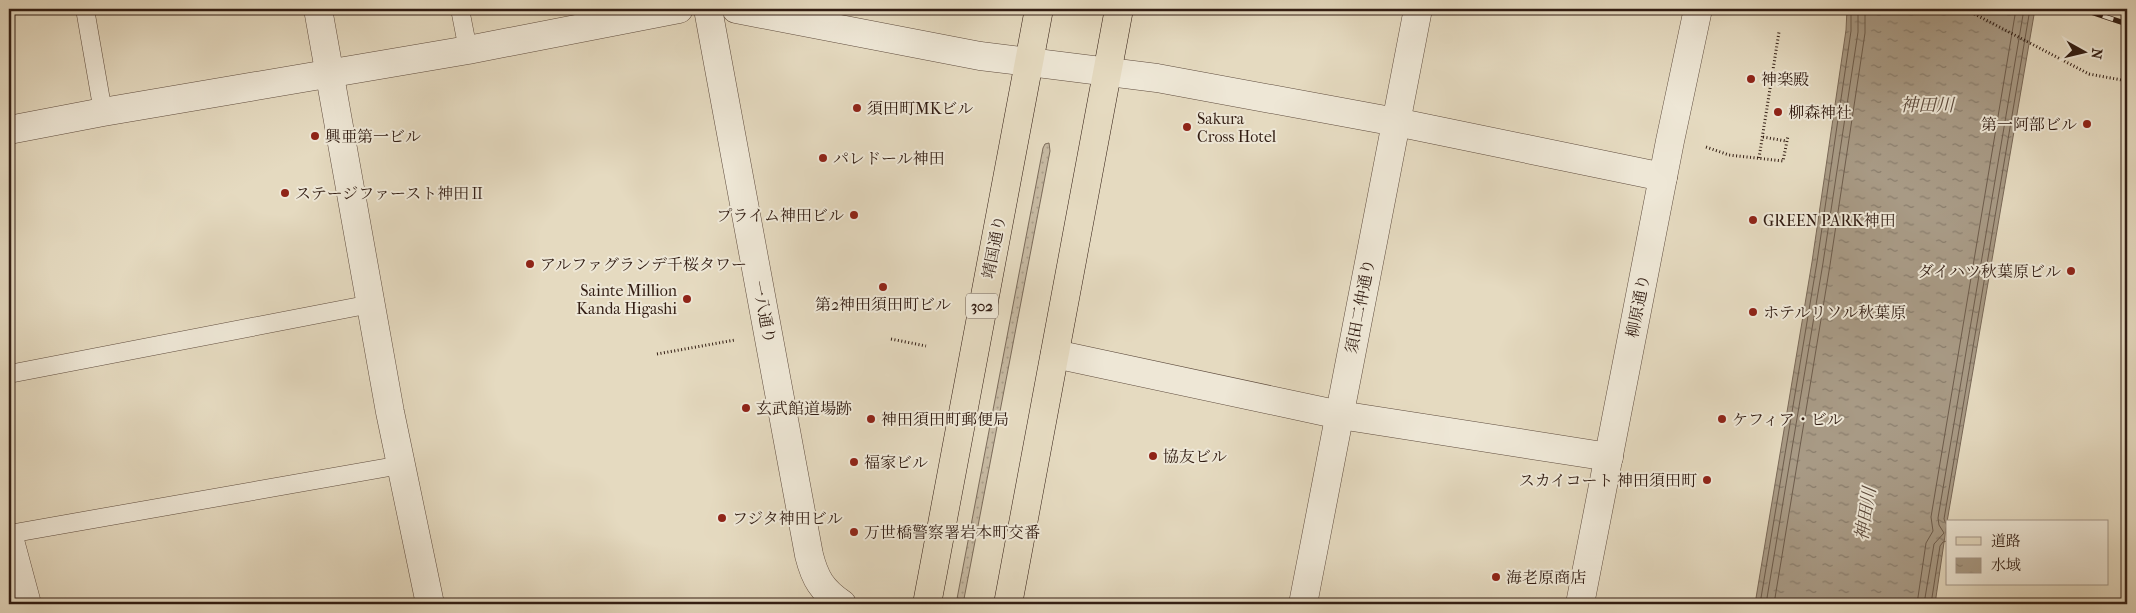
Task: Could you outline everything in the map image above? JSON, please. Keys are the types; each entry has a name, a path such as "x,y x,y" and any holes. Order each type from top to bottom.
{"main road":[{"name":"靖国通り","path":"927,604 1039,9"},
{"path":"1008,604 1119,9"}],"street":[{"path":"318,9 401,465 430,604"},
{"path":"9,130 103,112 468,50 679,9"},
{"name":"一八通り","path":"708,9 800,515 814,575 827,594 842,604"},
{"path":"736,9 1028,63 1157,78 1396,122 1663,176"},
{"name":"須田二仲通り","path":"1303,604 1418,9"},
{"name":"柳原通り","path":"1580,604 1663,176 1698,9"},
{"path":"1055,354 1340,415 1609,457"},
{"path":"9,536 27,604"}],"lane":[{"path":"85,9 103,112"},
{"path":"460,9 468,50"},
{"path":"9,374 371,304"},
{"path":"9,536 401,465"}],"path":[{"path":"1965,9 2089,74 2127,81"},
{"path":"1759,158 1779,32"},
{"path":"1706,147 1729,155 1783,161 1788,136"},
{"path":"1763,137 1786,141"},
{"path":"656,354 768,334"},
{"path":"891,339 926,346"}],"shaded area":[{"path":"1049,143 1050,151 963,604 956,604 1043,148 1045,144"}],"water":[{"name":"神田川","path":"1847,9 2035,9 1946,520 1935,604 1755,604 1812,262 1846,30"}],"railway":[{"path":"2082,9 2127,24"}],"place":[{"name":"神楽殿","path":"1751,79"},
{"name":"須田町MKビル","path":"857,108"},
{"name":"柳森神社","path":"1778,112"},
{"name":"第一阿部ビル","path":"2087,124"},
{"name":"Sakura Cross Hotel","path":"1187,127"},
{"name":"興亜第一ビル","path":"315,136"},
{"name":"パレドール神田","path":"823,158"},
{"name":"ステージファースト神田Ⅱ","path":"285,193"},
{"name":"プライム神田ビル","path":"854,215"},
{"name":"GREEN PARK神田","path":"1753,220"},
{"name":"アルファグランデ千桜タワー","path":"530,264"},
{"name":"ダイハツ秋葉原ビル","path":"2071,271"},
{"name":"第2神田須田町ビル","path":"883,287"},
{"name":"Sainte Million Kanda Higashi","path":"687,299"},
{"name":"ホテルリソル秋葉原","path":"1753,312"},
{"name":"玄武館道場跡","path":"746,408"},
{"name":"神田須田町郵便局","path":"871,419"},
{"name":"ケフィア・ビル","path":"1722,419"},
{"name":"協友ビル","path":"1153,456"},
{"name":"福家ビル","path":"854,462"},
{"name":"スカイコート 神田須田町","path":"1707,480"},
{"name":"フジタ神田ビル","path":"722,518"},
{"name":"万世橋警察署岩本町交番","path":"854,532"},
{"name":"海老原商店","path":"1496,577"}]}
